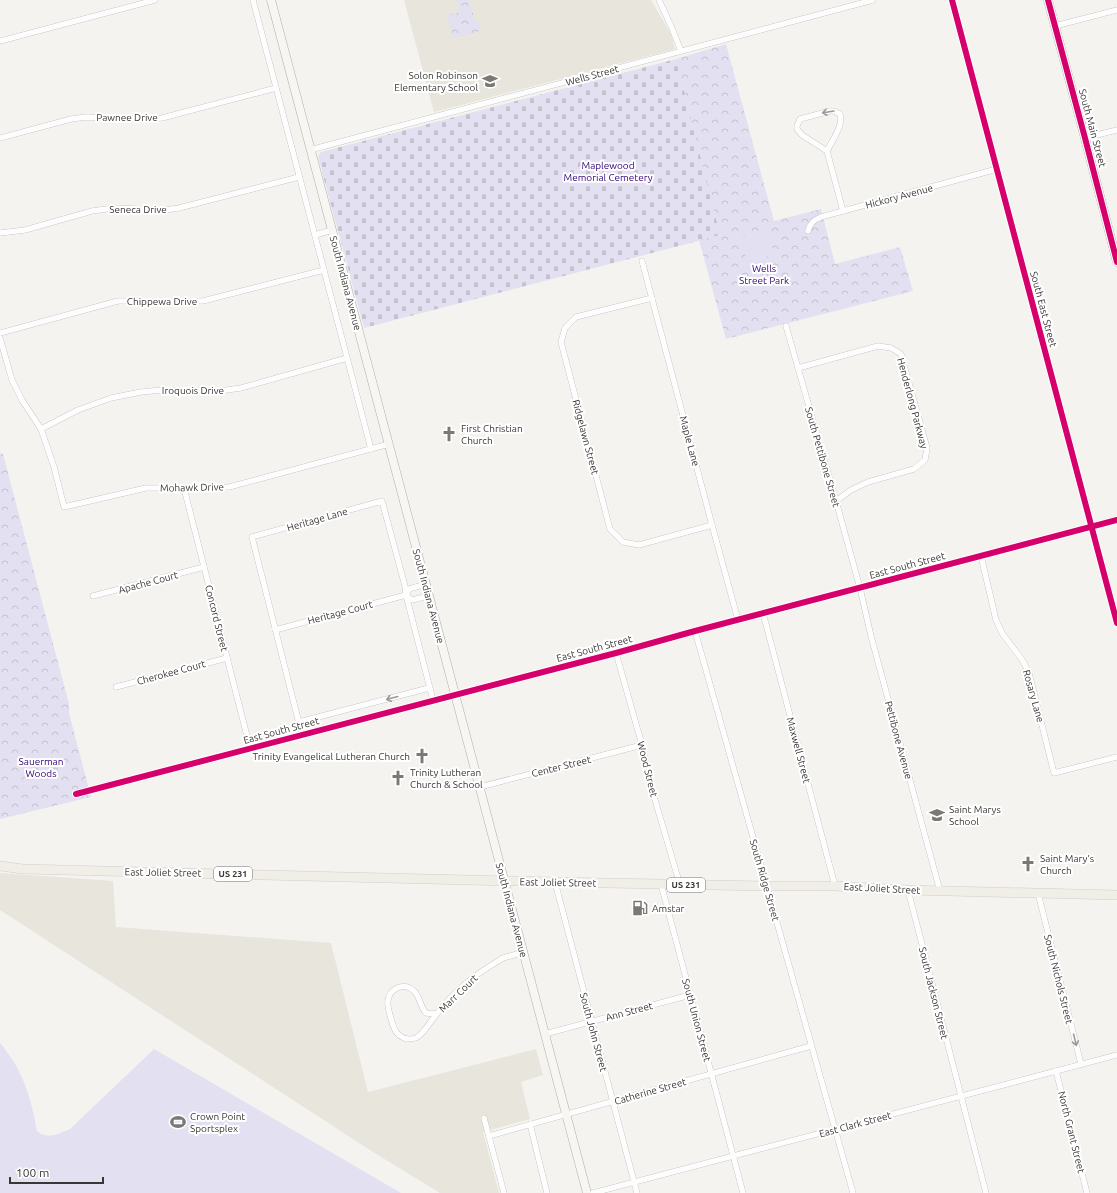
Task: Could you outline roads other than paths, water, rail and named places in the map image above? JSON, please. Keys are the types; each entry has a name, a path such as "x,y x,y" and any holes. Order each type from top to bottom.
{"main road":[{"name":"South Indiana Avenue","path":"271,0 587,1193"},
{"name":"South Main Street","path":"1048,0 1117,262"},
{"name":"East Joliet Street","path":"0,866 23,869 680,885 834,886 908,890 1117,895"}],"street":[{"path":"0,41 155,0"},
{"path":"253,0 371,449"},
{"path":"659,0 681,51"},
{"name":"Wells Street","path":"310,150 873,0"},
{"name":"South East Street","path":"952,0 1117,623"},
{"path":"1055,26 1117,10"},
{"name":"Pawnee Drive","path":"0,138 71,119 86,117 143,119 162,118 276,88"},
{"path":"827,150 799,132 797,126 800,119 830,111 840,114 840,124 827,150 843,211"},
{"path":"1085,138 1117,130"},
{"name":"Hickory Avenue","path":"808,231 812,222 817,219 996,169"},
{"name":"Seneca Drive","path":"0,233 25,230 92,211 114,208 164,210 179,208 299,177"},
{"path":"315,235 332,230"},
{"name":"Maple Lane","path":"642,261 738,620"},
{"name":"Chippewa Drive","path":"0,333 118,301 203,301 324,270"},
{"name":"Ridgelawn Street","path":"652,298 576,318 566,328 561,342 608,522 610,529 623,542 639,545 712,525"},
{"name":"South Pettibone Street","path":"786,326 860,588"},
{"path":"0,338 12,380 22,400 41,429"},
{"name":"Henderlong Parkway","path":"798,368 878,346 891,348 901,354 927,448 925,460 914,469 868,482 851,490 836,501"},
{"name":"Iroquois Drive","path":"41,429 78,410 111,398 141,392 162,390 219,391 242,388 347,358"},
{"name":"Mohawk Drive","path":"41,429 54,467 64,507 146,488 230,487 388,444"},
{"name":"Concord Street","path":"184,488 250,748"},
{"name":"Heritage Lane","path":"275,630 252,537 382,501 406,586 406,595"},
{"name":"East South Street","path":"76,794 1117,520"},
{"name":"Rosary Lane","path":"981,556 996,620 1002,633 1023,661 1028,673 1054,773 1117,757"},
{"name":"Apache Court","path":"93,596 204,567"},
{"name":"Heritage Court","path":"275,630 406,595 409,589 426,584"},
{"name":"Pettibone Avenue","path":"860,588 873,643 940,891"},
{"path":"406,595 433,700"},
{"name":"Heritage Court","path":"406,595 412,600 429,596"},
{"name":"Maxwell Street","path":"763,613 834,886"},
{"path":"275,630 302,735"},
{"name":"South Ridge Street","path":"696,631 853,1193"},
{"name":"Wood Street","path":"616,653 642,745 653,793 680,885"},
{"name":"Cherokee Court","path":"116,687 227,658"},
{"path":"299,722 429,688"},
{"name":"Center Street","path":"480,787 642,745"},
{"name":"South John Street","path":"555,882 637,1193"},
{"name":"South Union Street","path":"661,884 743,1193"},
{"name":"South Jackson Street","path":"908,890 986,1193"},
{"name":"South Nichols Street","path":"1038,893 1081,1064"},
{"name":"Marr Court","path":"436,1014 426,1013 423,1010 416,993 408,987 398,987 389,997 388,1002 396,1033 405,1038 415,1038 423,1032 436,1014 456,992 477,974 503,959 524,952"},
{"name":"Ann Street","path":"545,1034 690,995"},
{"name":"Catherine Street","path":"489,1136 811,1046"},
{"name":"East Clark Street","path":"593,1193 1117,1055"},
{"name":"North Grant Street","path":"1056,1071 1087,1193"},
{"path":"484,1118 504,1193"},
{"path":"530,1124 547,1193"}],"place":[{"name":"Solon Robinson Elementary School","path":"490,81"},
{"name":"First Christian Church","path":"449,434"},
{"name":"Trinity Evangelical Lutheran Church","path":"422,756"},
{"name":"Trinity Lutheran Church & School","path":"398,778"},
{"name":"Saint Marys School","path":"937,815"},
{"name":"Saint Mary's Church","path":"1028,864"},
{"name":"Amstar","path":"640,908"},
{"name":"Crown Point Sportsplex","path":"178,1122"}],"park label":[{"name":"Maplewood Memorial Cemetery","path":"608,170"},
{"name":"Wells Street Park","path":"764,274"},
{"name":"Sauerman Woods","path":"41,766"}]}
